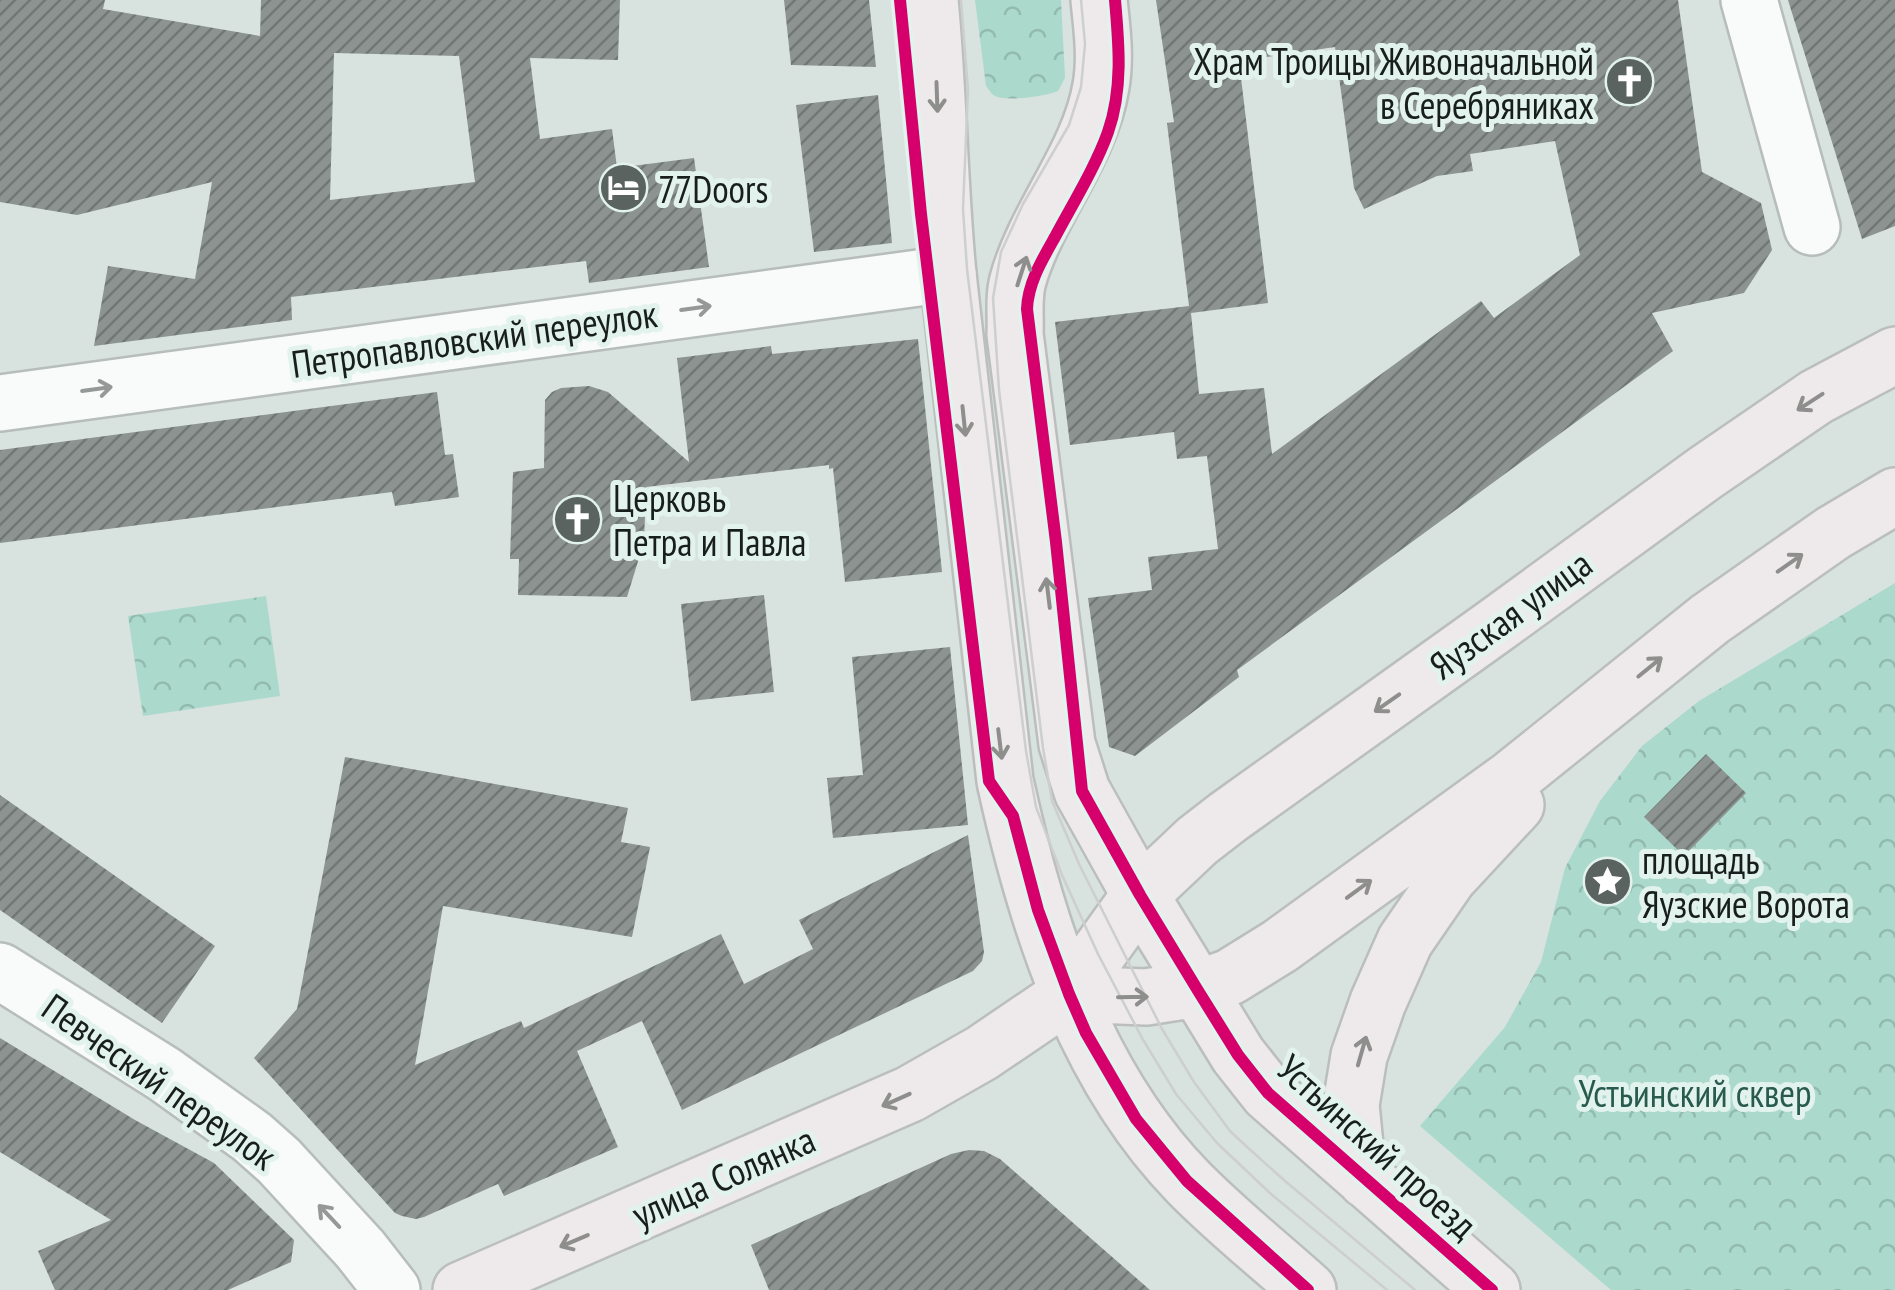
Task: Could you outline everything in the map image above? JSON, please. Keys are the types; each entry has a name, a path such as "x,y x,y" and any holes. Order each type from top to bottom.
{"main road":[{"path":"930,0 948,274 1005,781 1018,842 1069,994 1086,1033 1136,1118 1187,1181 1308,1290"},
{"name":"Устьинский проезд","path":"1099,0 1101,86 1090,125 1026,255 1016,285 1015,334 1066,744 1082,792 1140,894 1238,1054 1268,1093 1492,1290"},
{"name":"Яузская улица","path":"1140,894 1228,816 1704,474 1816,397 1895,355"},
{"path":"1069,994 1146,997 1198,990 1230,977 1280,946 1512,778 1710,619 1833,532 1895,496"},
{"path":"1366,1180 1355,1145 1350,1105 1359,1056 1405,941 1449,876 1536,783 1589,716"},
{"path":"1069,994 1140,894"},
{"name":"улица Солянка","path":"460,1290 910,1094 982,1053 1069,994"}],"street":[{"path":"1749,0 1812,227"},
{"name":"Петропавловский переулок","path":"0,402 948,274"},
{"name":"Певческий переулок","path":"0,971 164,1074 252,1137 333,1220 392,1290"}],"green space":[{"path":"975,0 1061,0 1065,78 1058,91 1011,98 991,93 986,86"},
{"name":"Устьинский сквер","path":"1895,583 1895,1290 1611,1290 1420,1126 1505,1027 1541,962 1565,868 1600,801 1642,746 1699,701"},
{"path":"266,596 280,696 143,716 128,616"}],"building":[{"path":"0,0 105,0 103,9 260,36 261,0 620,0 618,60 530,58 540,139 612,129 617,168 694,158 709,267 589,283 586,261 291,297 292,320 94,346 108,266 195,279 212,182 77,215 0,202","holes":["334,53 459,56 475,182 330,200"]},
{"path":"784,0 869,0 876,67 791,65"},
{"path":"1156,0 1678,0 1702,172 1761,203 1772,250 1744,293 1652,313 1673,351 1237,670 1239,677 1135,756 1109,747 1088,598 1152,590 1148,557 1218,549 1207,456 1177,459 1174,432 1070,445 1055,322 1189,306 1167,123 1174,122","holes":["1335,47 1354,188 1364,209 1437,176 1473,171 1470,154 1555,141 1580,255 1494,318 1481,301 1272,454 1264,388 1199,394 1191,313 1268,303 1239,61"]},
{"path":"1788,0 1895,0 1895,226 1862,239"},
{"path":"878,95 892,243 814,252 796,105"},
{"path":"918,339 942,572 845,582 833,468 829,469 829,465 646,487 644,542 627,597 518,595 519,559 510,559 513,472 544,468 545,400 552,392 589,386 608,392 689,462 677,358 771,346 772,354"},
{"path":"437,392 445,455 453,454 459,497 395,506 392,492 0,543 0,450"},
{"path":"764,595 774,692 691,701 681,604"},
{"path":"950,647 968,825 833,838 827,778 863,775 852,657"},
{"path":"1706,754 1746,793 1684,856 1644,817"},
{"path":"345,757 628,808 621,842 650,847 632,937 443,906 415,1065 521,1021 524,1028 721,934 744,984 813,949 799,920 968,835 982,961 973,971 682,1110 642,1021 577,1051 618,1147 504,1196 498,1184 424,1217 402,1216 395,1213 254,1058 297,1009"},
{"path":"0,795 215,946 162,1023 0,910"},
{"path":"0,1038 214,1163 294,1240 291,1262 228,1290 55,1290 38,1251 111,1220 0,1152"},
{"path":"984,1151 1000,1159 1150,1290 769,1290 751,1245 951,1154"}],"tram line":[{"path":"961,0 968,90 963,209 967,269 1036,807 1098,954 1176,1094 1217,1143 1271,1194 1387,1290"},
{"path":"1081,0 1085,44 1081,87 1069,125 1023,204 1001,252 993,298 999,390 1052,801 1079,864 1162,1029 1230,1131 1415,1290"}],"cycle path":[{"path":"900,0 921,214 989,781 1013,816 1038,910 1069,994 1086,1033 1136,1119 1187,1181 1308,1290"},
{"path":"1115,0 1119,67 1113,116 1097,158 1036,272 1027,309 1082,791 1197,989 1238,1055 1268,1093 1492,1290"}],"place":[{"name":"Храм Троицы Живоначальной в Серебряниках","path":"1629,82"},
{"name":"77Doors","path":"623,188"},
{"name":"Церковь Петра и Павла","path":"578,519"},
{"name":"площадь Яузские Ворота","path":"1607,881"}]}
